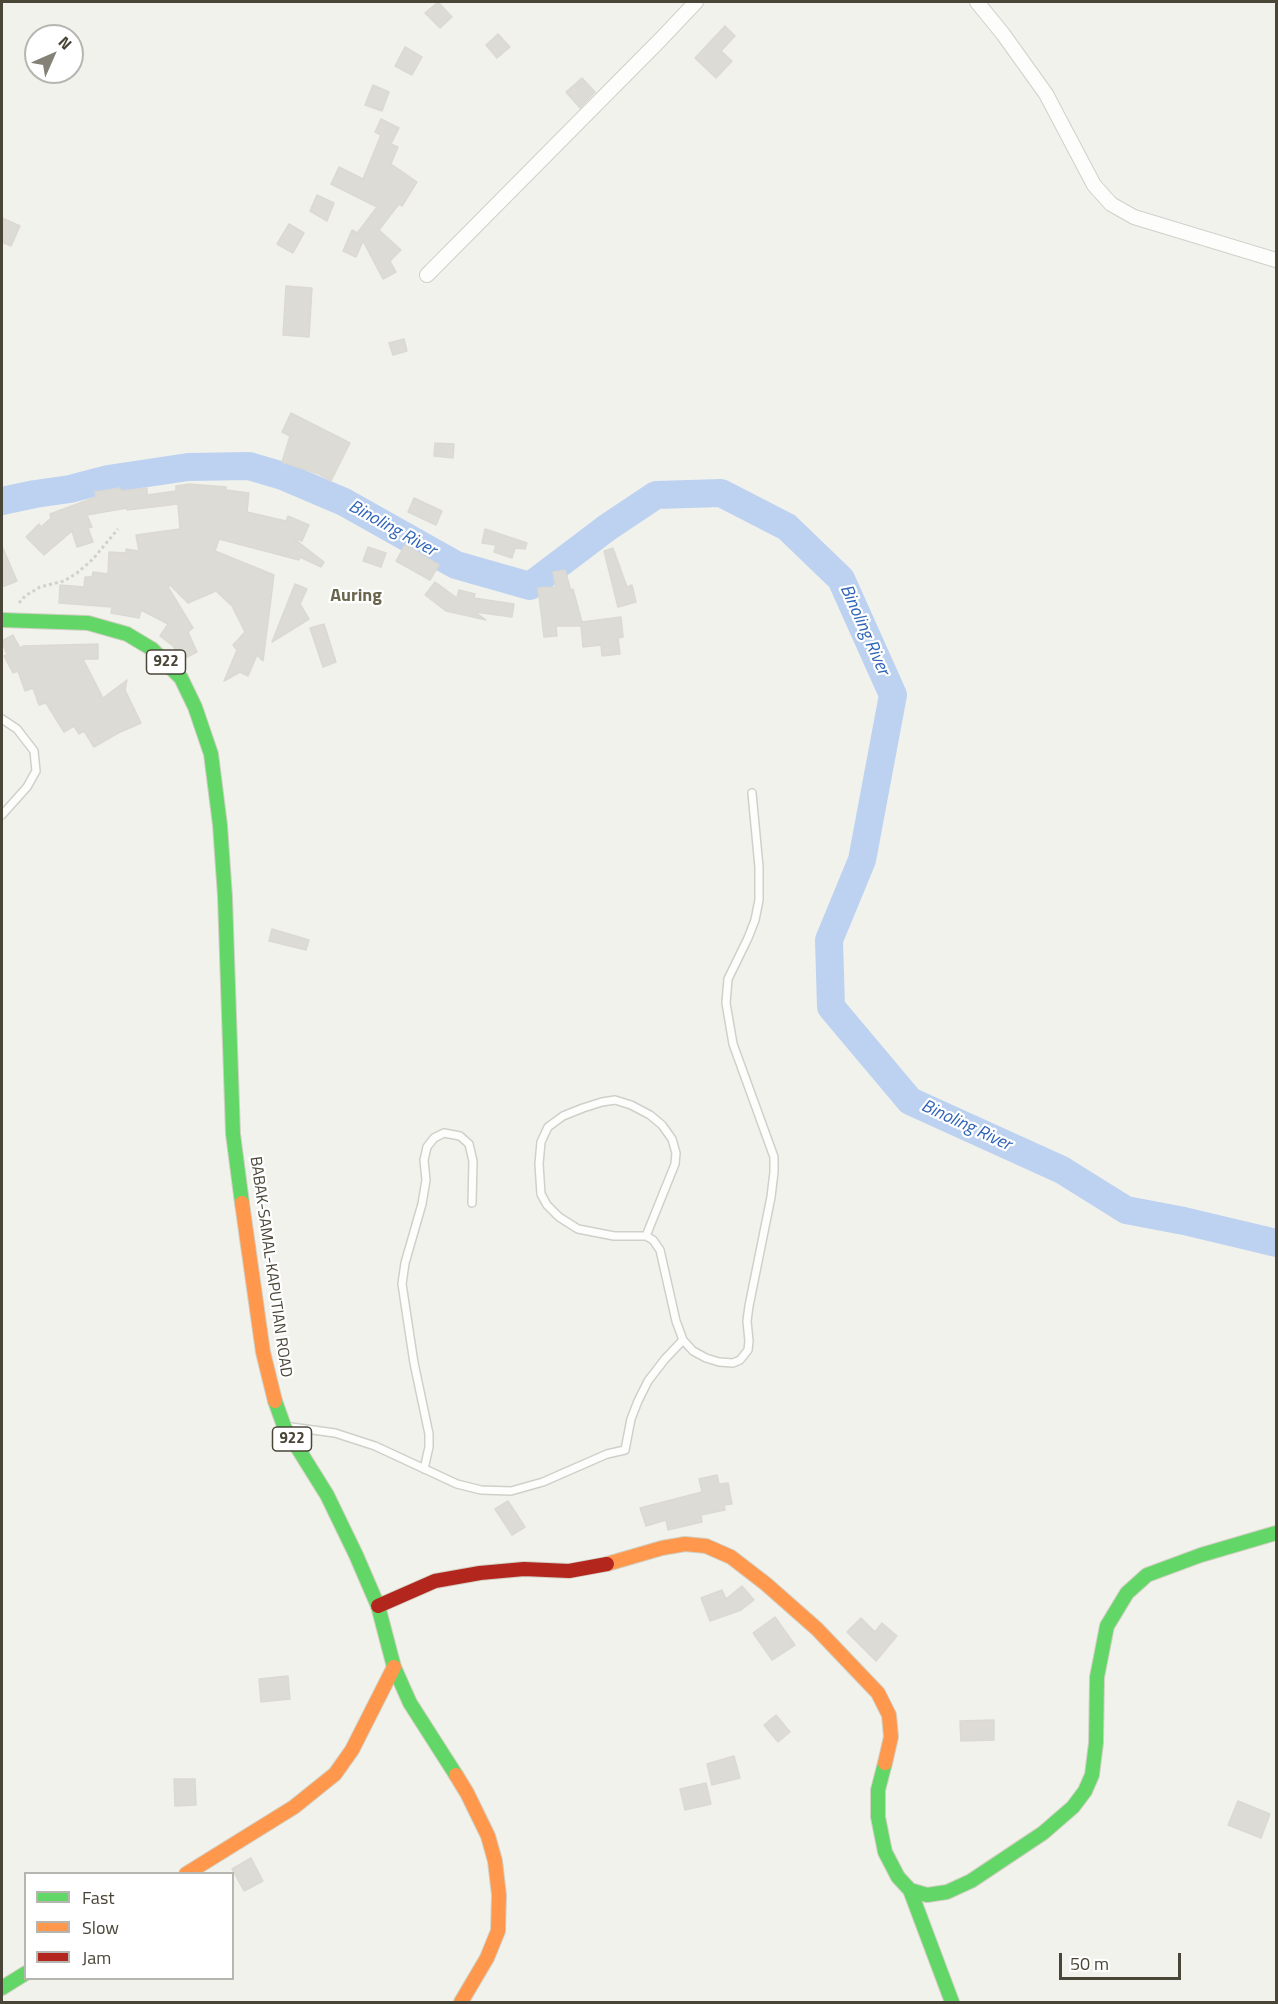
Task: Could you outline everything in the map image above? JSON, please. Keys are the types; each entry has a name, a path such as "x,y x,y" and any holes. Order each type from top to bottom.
{"main road":[{"name":"BABAK-SAMAL-KAPUTIAN ROAD","path":"7,620 88,622 127,634 152,649 181,678 195,707 211,754 220,825 225,897 233,1134 263,1352 272,1394 284,1426 327,1495 378,1606 394,1667 414,1710 477,1812 488,1836 495,1861 499,1895 498,1930 487,1958 461,2002"},
{"path":"910,1890 927,1895 947,1892 963,1885 1043,1833 1073,1807 1085,1791 1092,1775 1096,1743 1097,1677 1107,1626 1127,1593 1147,1575 1201,1555 1276,1533"},
{"path":"378,1606 435,1581 480,1573 524,1569 569,1571 685,1544 706,1546 731,1557 818,1629 878,1693 889,1715 891,1737 878,1790 878,1817 885,1852 898,1877 910,1890 952,2002"},
{"path":"189,1872 294,1807 335,1774 352,1750 394,1667"},
{"path":"2,1988 24,1974"}],"street":[{"path":"427,275 696,2"},
{"path":"977,2 1004,34 1046,94 1094,184 1111,204 1134,217 1276,260"}],"lane":[{"path":"2,719 17,729 34,751 36,771 27,787 2,815"},
{"path":"646,1236 675,1164 676,1153 672,1139 662,1125 631,1104 615,1100 602,1101 563,1116 548,1127 541,1142 539,1164 541,1194 547,1205 559,1217 578,1229 614,1236 646,1236 654,1240 660,1250 676,1321 683,1340 693,1351 706,1359 733,1363 740,1360 748,1350 749,1306 774,1172 774,1157 733,1044 726,1003 728,979 748,938 759,900 759,867 752,793"},
{"path":"424,1469 429,1447 429,1434 412,1353 402,1284 405,1263 422,1204 426,1180 424,1160 427,1148 434,1138 444,1133 460,1136 470,1144 473,1161 472,1203"},
{"path":"284,1426 345,1436 375,1446 457,1484 481,1490 511,1491 543,1482 608,1454 625,1450 631,1419 648,1382 683,1340"}],"path":[{"path":"7,620 25,596 40,587 63,581 77,573 93,559 118,529"}],"building":[{"path":"438,2 452,17 440,28 425,13"},
{"path":"725,26 735,36 721,51 732,61 716,78 695,58"},
{"path":"498,34 510,47 497,58 486,45"},
{"path":"405,47 422,57 412,75 395,66"},
{"path":"582,78 595,92 580,108 566,92"},
{"path":"373,85 389,92 382,111 365,105"},
{"path":"381,119 399,128 391,144 398,147 391,164 417,182 402,206 399,204 379,230 401,250 390,261 396,272 383,279 363,241 356,257 343,251 352,230 359,234 358,232 377,207 331,184 339,167 363,179 381,135 375,132"},
{"path":"317,195 334,203 327,221 310,211"},
{"path":"2,218 20,226 11,246 2,242"},
{"path":"289,224 304,233 293,253 277,244"},
{"path":"286,286 312,288 309,337 283,335"},
{"path":"404,339 407,351 393,355 389,343"},
{"path":"291,413 350,443 331,481 319,474 282,462 290,436 282,432"},
{"path":"435,443 454,444 453,458 434,456"},
{"path":"190,484 226,487 226,490 249,493 247,512 286,521 288,516 309,525 302,541 293,538 324,562 321,567 300,557 299,560 219,539 215,551 274,575 263,661 257,655 248,676 240,672 224,681 237,650 233,645 245,632 232,606 216,591 188,603 170,585 168,587 193,628 188,632 197,652 181,660 173,646 160,636 168,624 141,610 139,618 111,613 112,607 59,603 60,585 84,587 85,577 92,577 93,572 108,574 109,552 126,553 126,549 139,551 136,535 180,529 178,504 127,510 127,508 87,515 92,527 88,528 93,542 77,547 72,531 44,555 26,537 39,524 41,527 51,518 50,514 96,497 95,492 120,488 120,491 147,488 147,495 176,491 176,486"},
{"path":"414,498 442,511 436,525 408,512"},
{"path":"485,529 527,543 525,549 515,548 512,558 494,552 496,545 482,543"},
{"path":"405,545 439,565 430,580 396,561"},
{"path":"2,546 17,581 2,587"},
{"path":"368,547 386,553 381,567 363,561"},
{"path":"613,548 627,587 632,585 636,602 618,607 604,551"},
{"path":"565,570 582,622 621,617 623,637 618,638 620,654 602,656 601,645 583,647 581,626 556,626 557,636 544,637 538,588 556,587 553,572"},
{"path":"435,582 457,598 459,590 475,594 474,598 514,604 512,617 475,612 486,620 446,611 425,595"},
{"path":"295,584 307,589 300,604 309,619 272,642"},
{"path":"324,624 336,662 323,667 310,628"},
{"path":"13,635 20,648 23,646 98,644 98,659 83,659 103,698 127,680 125,690 141,723 94,747 84,731 79,734 74,726 64,732 46,703 39,705 33,688 25,691 18,671 13,673 4,656 7,655 2,641"},
{"path":"272,929 309,940 306,950 269,941"},
{"path":"717,1475 719,1484 728,1483 732,1504 724,1505 725,1510 701,1515 702,1522 668,1530 666,1520 646,1526 640,1508 702,1492 699,1479"},
{"path":"508,1501 525,1527 512,1535 495,1509"},
{"path":"742,1586 754,1600 741,1610 710,1621 701,1598 722,1590 726,1599"},
{"path":"775,1617 795,1645 772,1660 753,1633"},
{"path":"861,1618 875,1632 882,1623 897,1636 876,1661 847,1632"},
{"path":"288,1676 290,1699 261,1702 259,1679"},
{"path":"776,1715 790,1732 778,1742 764,1725"},
{"path":"994,1720 994,1740 961,1741 960,1721"},
{"path":"734,1756 740,1778 712,1785 707,1764"},
{"path":"174,1779 195,1779 196,1805 175,1806"},
{"path":"706,1783 711,1804 685,1810 680,1789"},
{"path":"1238,1801 1270,1814 1261,1838 1228,1825"},
{"path":"251,1858 263,1881 244,1891 232,1869"}],"waterway":[{"name":"Binoling River","path":"2,501 70,489 108,479 188,467 249,466 283,476 344,502 456,565 530,586 608,527 656,495 721,493 787,527 841,579 893,695 862,860 829,940 831,1007 910,1101 1062,1170 1126,1210 1276,1243"}],"traffic: fast":[{"path":"2,620 88,623 127,634 152,649 181,678 195,707 211,754 220,825 225,897 233,1134 242,1203"},
{"path":"275,1401 284,1426 327,1495 356,1555 378,1606 394,1667 410,1703 456,1775"},
{"path":"910,1890 927,1895 947,1892 971,1881 1043,1833 1073,1807 1085,1791 1092,1775 1096,1743 1097,1677 1107,1626 1127,1593 1147,1575 1201,1555 1276,1533"},
{"path":"885,1763 878,1790 878,1817 885,1852 898,1877 910,1890 952,2002"},
{"path":"2,1988 24,1974"}],"traffic: slow":[{"path":"242,1203 263,1352 275,1401"},
{"path":"607,1564 662,1548 685,1544 706,1546 731,1557 817,1629 878,1693 889,1715 891,1737 885,1763"},
{"path":"189,1872 294,1807 335,1774 352,1750 394,1667"},
{"path":"456,1775 488,1836 495,1861 499,1895 498,1931 487,1958 461,2002"}],"traffic: jam":[{"path":"378,1606 435,1581 480,1573 524,1569 569,1571 607,1564"}],"district":[{"name":"Auring","path":"356,597"}]}
